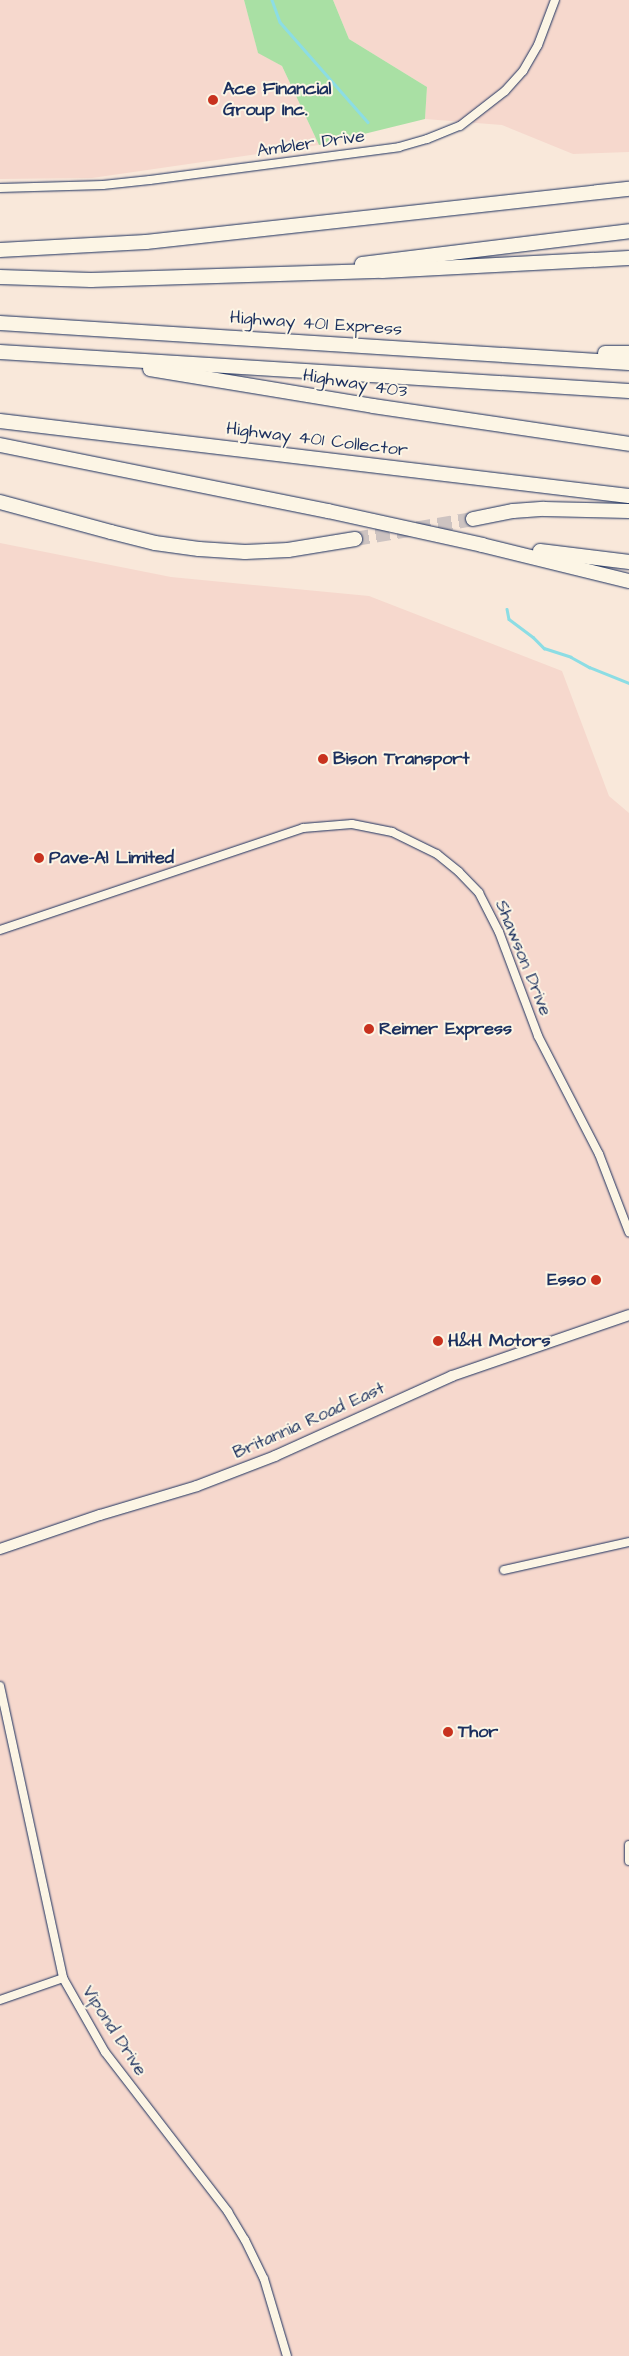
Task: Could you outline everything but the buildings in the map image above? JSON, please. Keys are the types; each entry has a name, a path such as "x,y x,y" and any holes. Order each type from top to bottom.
{"highway":[{"path":"0,250 146,242 629,189"},
{"path":"291,273 629,231"},
{"path":"0,277 91,280 382,271 629,258"},
{"name":"Highway 401 Express","path":"0,323 629,363"},
{"path":"0,352 629,390"},
{"path":"470,353 629,352"},
{"name":"Highway 403","path":"75,357 373,406 629,444"},
{"name":"Highway 401 Collector","path":"0,421 629,496"},
{"path":"0,445 328,511 482,545 629,581"},
{"path":"0,502 155,543 199,549 245,552 288,550 356,539"},
{"path":"473,519 544,509 629,511"},
{"path":"482,545 629,562"}],"street":[{"name":"Ambler Drive","path":"0,188 103,185 150,180 399,147 427,139 460,126 506,91 523,71 538,46 555,0"},
{"name":"Shawson Drive","path":"0,930 303,828 352,824 392,832 437,854 459,872 479,894 499,932 538,1036 599,1154 629,1232"},
{"name":"Britannia Road East","path":"0,1549 100,1515 197,1486 275,1456 452,1376 629,1315"},
{"path":"504,1570 629,1542"},
{"name":"Vipond Drive","path":"0,1686 63,1978 105,2052 228,2212 245,2240 264,2279 287,2356"},
{"path":"629,1845 629,1861"},
{"path":"0,2000 63,1978"}],"shaded area":[{"path":"0,0 244,0 258,52 282,66 319,145 92,178 0,179"},
{"path":"333,0 629,0 629,152 573,154 502,125 425,119 427,87 349,39"},
{"path":"0,543 171,577 369,596 562,671 609,796 629,813 629,2356 0,2356"}],"green space":[{"path":"244,0 333,0 349,39 427,87 425,119 319,145 282,66 258,53"}],"waterway":[{"path":"272,0 280,22 368,122"},
{"path":"507,609 509,619 544,648 571,657 589,667 629,683"}],"tunnel":[{"path":"355,539 473,519"}],"place":[{"name":"Ace Financial Group Inc.","path":"213,100"},
{"name":"Bison Transport","path":"323,759"},
{"name":"Pave-Al Limited","path":"39,858"},
{"name":"Reimer Express","path":"369,1029"},
{"name":"Esso","path":"596,1280"},
{"name":"H&H Motors","path":"438,1341"},
{"name":"Thor","path":"448,1732"}]}
